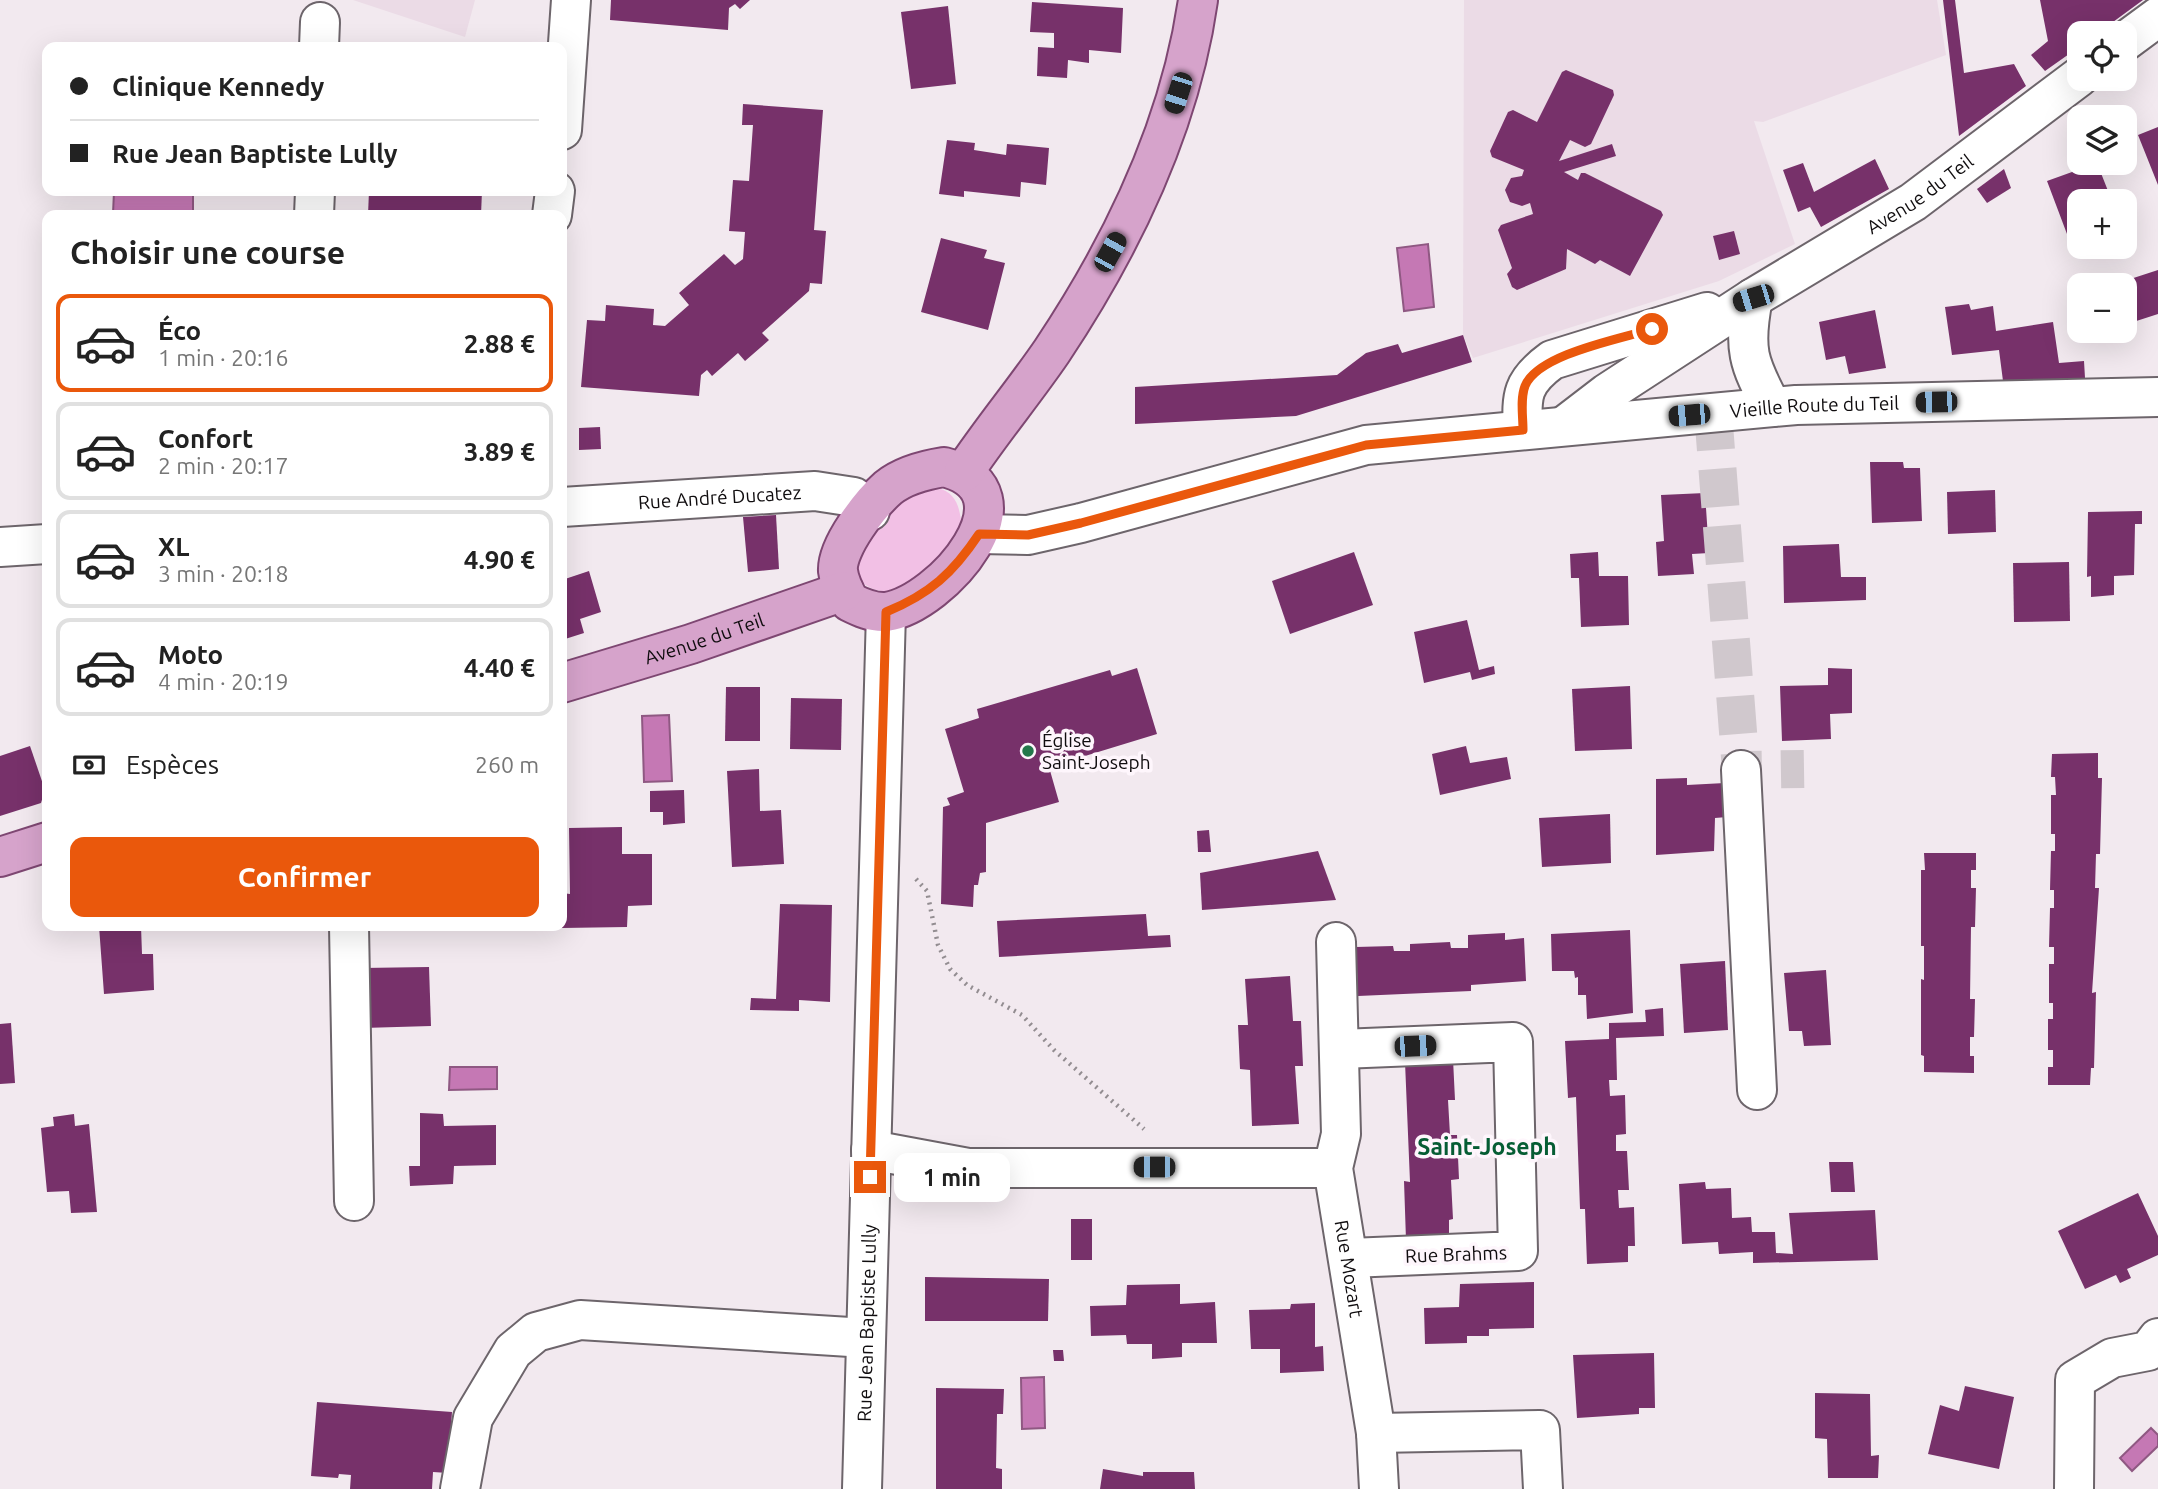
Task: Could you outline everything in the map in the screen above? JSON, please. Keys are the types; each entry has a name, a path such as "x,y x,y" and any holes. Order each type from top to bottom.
{"main road":[{"path":"964,472 1052,351 1133,210 1191,53 1198,0"},
{"path":"944,467 964,472 977,482 985,505 979,534 944,579 912,601 886,612 850,602 838,569 845,544 888,488 920,471 944,467"},
{"name":"Avenue du Teil","path":"567,681 844,591"},
{"path":"0,857 42,844"}],"street":[{"path":"567,58 571,0"},
{"path":"2137,32 2158,17"},
{"name":"Avenue du Teil","path":"1564,425 1607,393 1753,298 1913,202 2067,86"},
{"path":"1753,298 1746,340 1753,373 1772,407"},
{"name":"Avenue du Teil","path":"1523,430 1522,403 1525,385 1552,360 1753,298"},
{"name":"Vieille Route du Teil","path":"979,534 1028,535 1081,523 1366,445 1772,407 2158,397"},
{"name":"Rue André Ducatez","path":"567,507 814,491 854,497 870,510"},
{"path":"0,547 42,544"},
{"name":"Rue Jean Baptiste Lully","path":"862,1489 886,612"},
{"path":"1741,770 1757,1090"},
{"path":"349,931 354,1201"},
{"name":"Rue Mozart","path":"1336,942 1341,1049 1341,1134 1333,1168 1350,1258 1376,1433 1380,1489"},
{"name":"Rue Brahms","path":"1341,1049 1513,1042 1518,1251 1350,1258"},
{"path":"871,1150 968,1168 1333,1168"},
{"path":"460,1489 473,1418 513,1351 536,1332 580,1320 866,1338"},
{"path":"2074,1489 2075,1380 2112,1358 2155,1352"},
{"path":"1376,1433 1540,1430 1543,1489"}],"path":[{"path":"878,863 914,877 927,891 938,945 950,969 967,985 1022,1015 1054,1050 1122,1108 1181,1167"}],"shaded area":[{"path":"353,0 475,0 465,37"},
{"path":"1464,0 1937,0 1946,55 1763,122 1754,121 1795,244 1719,281 1473,358 1463,335"},
{"path":"114,196 193,196 193,210 113,210"},
{"path":"1428,244 1434,307 1404,311 1397,248"},
{"path":"937,488 953,497 962,528 941,555 914,580 900,588 885,591 870,588 855,576 862,537 901,498"},
{"path":"669,715 672,781 644,782 642,716"},
{"path":"450,1067 497,1067 497,1089 449,1090"},
{"path":"1044,1377 1045,1428 1022,1429 1021,1378"},
{"path":"2151,1428 2158,1435 2158,1446 2132,1471 2120,1458"}],"building":[{"path":"611,0 750,0 740,9 735,4 729,8 728,30 610,20"},
{"path":"1943,0 1955,0 1964,73 2014,64 2026,86 1959,136"},
{"path":"2040,0 2143,0 2114,21 2067,21 2067,55 2045,71 2031,55 2048,41"},
{"path":"1032,2 1123,8 1121,53 1089,50 1089,63 1068,60 1067,78 1037,76 1038,47 1054,48 1054,33 1030,32"},
{"path":"948,6 956,84 911,89 901,12"},
{"path":"1566,70 1613,90 1614,95 1591,144 1585,147 1570,140 1559,161 1612,144 1616,156 1564,172 1578,180 1581,173 1585,173 1661,211 1663,215 1630,276 1600,260 1595,264 1567,249 1566,269 1517,290 1512,287 1507,274 1512,268 1498,230 1501,225 1533,214 1530,203 1522,206 1510,202 1505,190 1511,178 1522,176 1524,170 1492,157 1490,151 1508,112 1513,110 1537,122 1562,72"},
{"path":"743,104 823,110 814,230 826,231 822,284 810,283 809,291 762,333 769,340 745,361 738,353 712,376 707,370 701,375 699,396 581,387 587,320 605,321 606,305 654,309 653,325 665,326 689,305 679,293 724,254 735,265 743,259 745,232 729,231 733,180 749,181 753,125 742,125"},
{"path":"2158,127 2158,185 2138,135"},
{"path":"947,140 975,143 974,150 1006,155 1007,144 1049,148 1046,185 1021,182 1020,197 964,191 964,197 939,194"},
{"path":"1875,159 1889,189 1821,227 1810,207 1798,212 1783,170 1803,163 1814,192"},
{"path":"2004,169 2011,188 1987,203 1977,189"},
{"path":"2067,174 2102,175 2107,189 2067,189 2067,234 2047,181"},
{"path":"369,196 482,196 481,210 368,210"},
{"path":"1734,231 1740,254 1719,260 1713,236"},
{"path":"941,238 987,250 984,258 1005,263 988,330 921,312"},
{"path":"2158,270 2158,314 2137,321 2137,277"},
{"path":"1969,304 1971,310 1993,306 1996,331 2053,322 2059,363 2084,361 2085,378 2003,381 1999,350 1952,355 1945,307"},
{"path":"1875,310 1886,368 1849,374 1845,356 1826,360 1819,322"},
{"path":"1463,335 1472,362 1296,416 1135,424 1135,387 1337,375 1366,353 1398,344 1402,353"},
{"path":"600,427 601,449 579,450 579,428"},
{"path":"1870,462 1903,462 1904,468 1920,468 1922,521 1872,523"},
{"path":"1995,490 1996,532 1948,534 1947,492"},
{"path":"1705,493 1709,553 1692,554 1694,574 1658,576 1656,542 1664,541 1661,495"},
{"path":"2142,511 2142,524 2135,524 2134,575 2114,576 2114,595 2091,597 2091,576 2087,577 2088,512"},
{"path":"776,515 779,569 748,572 743,517"},
{"path":"1839,544 1841,577 1866,577 1866,600 1784,603 1783,546"},
{"path":"1354,552 1373,605 1290,634 1272,581"},
{"path":"1598,552 1599,576 1628,576 1629,625 1581,627 1579,578 1571,578 1570,554"},
{"path":"2069,562 2070,621 2014,622 2013,563"},
{"path":"589,571 601,612 580,619 584,633 567,638 567,578"},
{"path":"1467,620 1479,670 1494,666 1495,674 1472,680 1470,672 1424,683 1414,632"},
{"name":"Église Saint-Joseph","path":"1137,668 1157,734 1049,767 1059,802 986,823 986,872 980,873 978,885 974,885 973,907 941,904 943,807 950,805 947,798 964,792 945,729 979,718 977,709 1110,670 1112,676"},
{"path":"1828,668 1852,669 1852,713 1830,714 1831,739 1782,741 1780,686 1828,685"},
{"path":"1630,686 1632,749 1575,751 1572,689"},
{"path":"726,687 760,687 760,741 725,741"},
{"path":"791,698 842,699 841,750 790,749"},
{"path":"30,746 42,781 41,803 0,816 0,756"},
{"path":"1466,746 1470,763 1507,757 1511,779 1440,795 1432,754"},
{"path":"2098,753 2098,778 2102,778 2100,854 2096,854 2095,888 2099,888 2092,993 2096,992 2094,1068 2091,1068 2090,1085 2048,1085 2048,1067 2053,1067 2053,1050 2048,1050 2048,1019 2053,1019 2053,1003 2049,1003 2049,964 2054,964 2054,947 2049,947 2050,908 2054,908 2054,890 2050,890 2051,851 2055,851 2055,834 2051,834 2051,795 2056,795 2055,777 2051,777 2052,754"},
{"path":"759,769 760,811 781,810 784,864 732,867 727,771"},
{"path":"1687,778 1687,785 1725,783 1727,817 1715,818 1714,851 1656,855 1656,779"},
{"path":"684,790 685,823 663,825 663,812 650,812 650,791"},
{"path":"1610,814 1611,863 1542,867 1539,818"},
{"path":"622,827 622,854 652,854 652,905 628,906 627,927 567,928 567,894 570,894 569,828"},
{"path":"1209,830 1211,852 1198,852 1197,831"},
{"path":"1318,851 1336,900 1202,910 1200,873"},
{"path":"1924,853 1976,853 1976,870 1971,870 1971,888 1976,888 1975,927 1971,927 1970,999 1975,999 1974,1037 1970,1037 1974,1073 1924,1072 1924,1056 1921,1055 1924,946 1921,946 1921,870 1925,870"},
{"path":"780,904 832,905 830,1002 799,1000 799,1011 750,1010 751,998 776,999"},
{"path":"1146,914 1148,936 1170,935 1171,947 999,957 997,921"},
{"path":"1630,930 1633,1013 1587,1019 1586,995 1578,995 1578,977 1575,978 1574,971 1552,971 1551,934"},
{"path":"99,931 141,931 142,954 153,954 154,990 104,994"},
{"path":"1505,933 1505,940 1524,938 1526,981 1471,985 1471,991 1358,996 1356,947 1393,946 1394,951 1410,951 1410,944 1450,942 1451,948 1468,948 1468,935"},
{"path":"1725,961 1728,1030 1684,1033 1680,964"},
{"path":"429,967 431,1026 363,1028 362,968"},
{"path":"1826,970 1831,1045 1804,1046 1802,1031 1789,1031 1784,973"},
{"path":"1290,976 1293,1021 1301,1021 1303,1066 1295,1066 1299,1124 1252,1126 1250,1070 1240,1069 1238,1025 1248,1025 1245,979"},
{"path":"1663,1008 1664,1036 1616,1038 1617,1080 1609,1080 1610,1096 1625,1095 1626,1134 1616,1135 1616,1151 1627,1151 1629,1190 1618,1190 1619,1208 1634,1207 1635,1246 1628,1246 1628,1262 1587,1264 1585,1209 1580,1209 1576,1097 1568,1098 1565,1041 1609,1039 1609,1023 1646,1022 1645,1010"},
{"path":"11,1023 15,1083 0,1084 0,1024"},
{"path":"1453,1059 1455,1100 1448,1100 1450,1135 1457,1135 1459,1179 1451,1180 1453,1219 1449,1220 1449,1238 1406,1240 1404,1181 1410,1182 1405,1062"},
{"path":"420,1113 443,1114 444,1126 496,1125 496,1165 454,1166 453,1184 410,1186 409,1166 420,1166"},
{"path":"74,1114 75,1126 89,1124 97,1212 71,1213 69,1191 47,1192 41,1128 54,1126 53,1117"},
{"path":"1829,1162 1853,1162 1855,1192 1831,1192"},
{"path":"1705,1182 1706,1189 1731,1188 1732,1218 1751,1217 1752,1232 1775,1232 1776,1253 1793,1254 1789,1213 1875,1210 1878,1260 1753,1263 1753,1252 1719,1254 1718,1242 1682,1244 1679,1184"},
{"path":"2138,1193 2158,1236 2158,1255 2127,1269 2131,1278 2120,1283 2116,1275 2085,1289 2058,1231"},
{"path":"1071,1219 1092,1219 1092,1260 1071,1260"},
{"path":"925,1277 1049,1279 1048,1321 925,1321"},
{"path":"1534,1282 1534,1328 1489,1329 1489,1336 1467,1336 1467,1343 1425,1344 1424,1308 1459,1307 1460,1284"},
{"path":"1180,1284 1180,1304 1215,1302 1217,1343 1182,1343 1182,1357 1152,1359 1152,1344 1127,1344 1126,1335 1091,1336 1090,1306 1126,1305 1127,1285"},
{"path":"1315,1303 1315,1347 1323,1346 1324,1371 1280,1373 1280,1349 1251,1349 1249,1310 1290,1309 1291,1304"},
{"path":"1053,1350 1063,1350 1064,1361 1054,1361"},
{"path":"1654,1353 1655,1408 1639,1408 1639,1414 1577,1418 1573,1355"},
{"path":"1965,1386 2014,1397 1999,1469 1928,1454 1940,1405 1959,1411"},
{"path":"936,1388 1004,1389 1003,1414 997,1414 996,1468 1002,1469 1002,1489 936,1489"},
{"path":"1815,1393 1870,1394 1871,1456 1879,1455 1878,1478 1828,1478 1827,1439 1815,1438"},
{"path":"317,1402 452,1412 448,1473 433,1472 432,1489 350,1489 351,1475 339,1474 338,1478 311,1476"},
{"path":"1103,1469 1143,1476 1143,1472 1194,1472 1195,1489 1100,1489"}],"tunnel":[{"path":"1713,412 1741,770 1804,769"}],"place":[{"name":"Église Saint-Joseph","path":"1028,751"}],"district":[{"name":"Saint-Joseph","path":"1487,1146"}],"route":[{"path":"870,1177 886,612 912,601 944,579 979,534 1028,535 1081,523 1366,445 1523,430 1522,403 1525,385 1536,372 1552,360 1652,329"}]}
